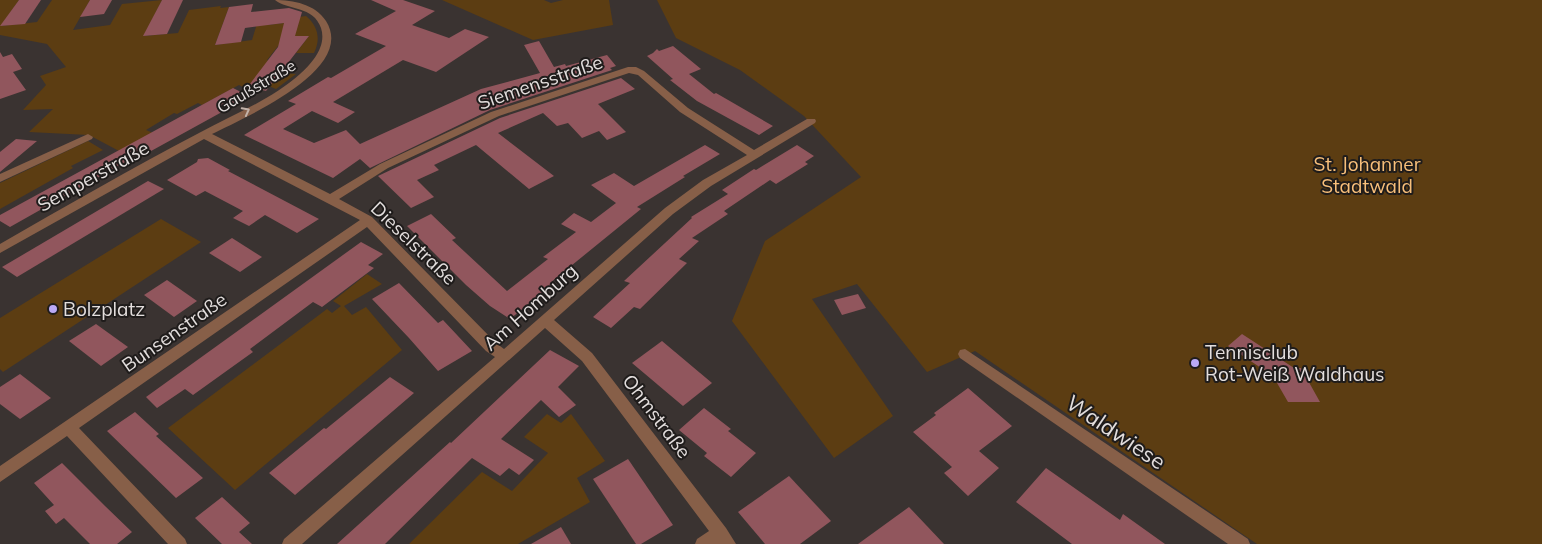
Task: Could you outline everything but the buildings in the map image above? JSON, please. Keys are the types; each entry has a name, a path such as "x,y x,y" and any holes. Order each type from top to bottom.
{"street":[{"name":"Gaußstraße","path":"203,134 293,84 314,66 325,48 329,40 328,32 320,18 304,8 279,0"},
{"name":"Siemensstraße","path":"330,199 384,166 495,114 628,70 641,72 684,110 753,154"},
{"name":"Am Homburg","path":"290,544 669,211 707,183 811,121"},
{"name":"Dieselstraße","path":"203,134 362,215 491,347 505,356"},
{"name":"Semperstraße","path":"0,249 203,134"},
{"path":"0,178 88,137"},
{"name":"Bunsenstraße","path":"0,475 368,220"},
{"name":"Ohmstraße","path":"545,320 587,357 724,538"},
{"name":"Waldwiese","path":"965,354 1242,544"},
{"path":"68,428 179,544"},
{"path":"703,544 724,538"}],"green space":[{"path":"0,0 19,0 1,26 37,22 52,0 90,0 73,30 110,25 122,4 162,0 144,36 178,33 189,10 221,6 220,8 229,7 215,45 252,40 259,17 268,25 284,23 284,28 298,26 299,17 306,16 316,28 318,38 314,53 296,53 309,36 286,36 255,79 278,79 283,73 296,74 276,89 259,82 247,89 239,85 202,105 198,103 177,114 174,113 146,130 153,133 119,151 89,135 29,132 53,109 23,110 46,85 40,76 66,67 47,44 0,35"},
{"path":"442,0 544,0 551,3 563,0 609,0 613,25 533,40"},
{"name":"St. Johanner Stadtwald","path":"657,0 1542,0 1542,544 1257,544 975,351 927,372 857,284 812,299 893,416 834,458 732,321 765,241 861,177 804,116 740,70 676,38"},
{"path":"88,141 103,150 71,166 73,168 0,209 0,183"},
{"path":"161,219 201,242 3,372 0,369 0,318"},
{"path":"367,274 382,284 344,306 352,315 366,307 402,350 235,490 168,428 327,309 332,313 341,306 333,301"},
{"path":"547,414 561,423 571,414 605,461 577,478 590,502 518,544 409,544 482,472 512,491 548,453 524,437"}],"place":[{"name":"Bolzplatz","path":"53,309"},
{"name":"Tennisclub Rot-Weiß Waldhaus","path":"1195,363"}]}
